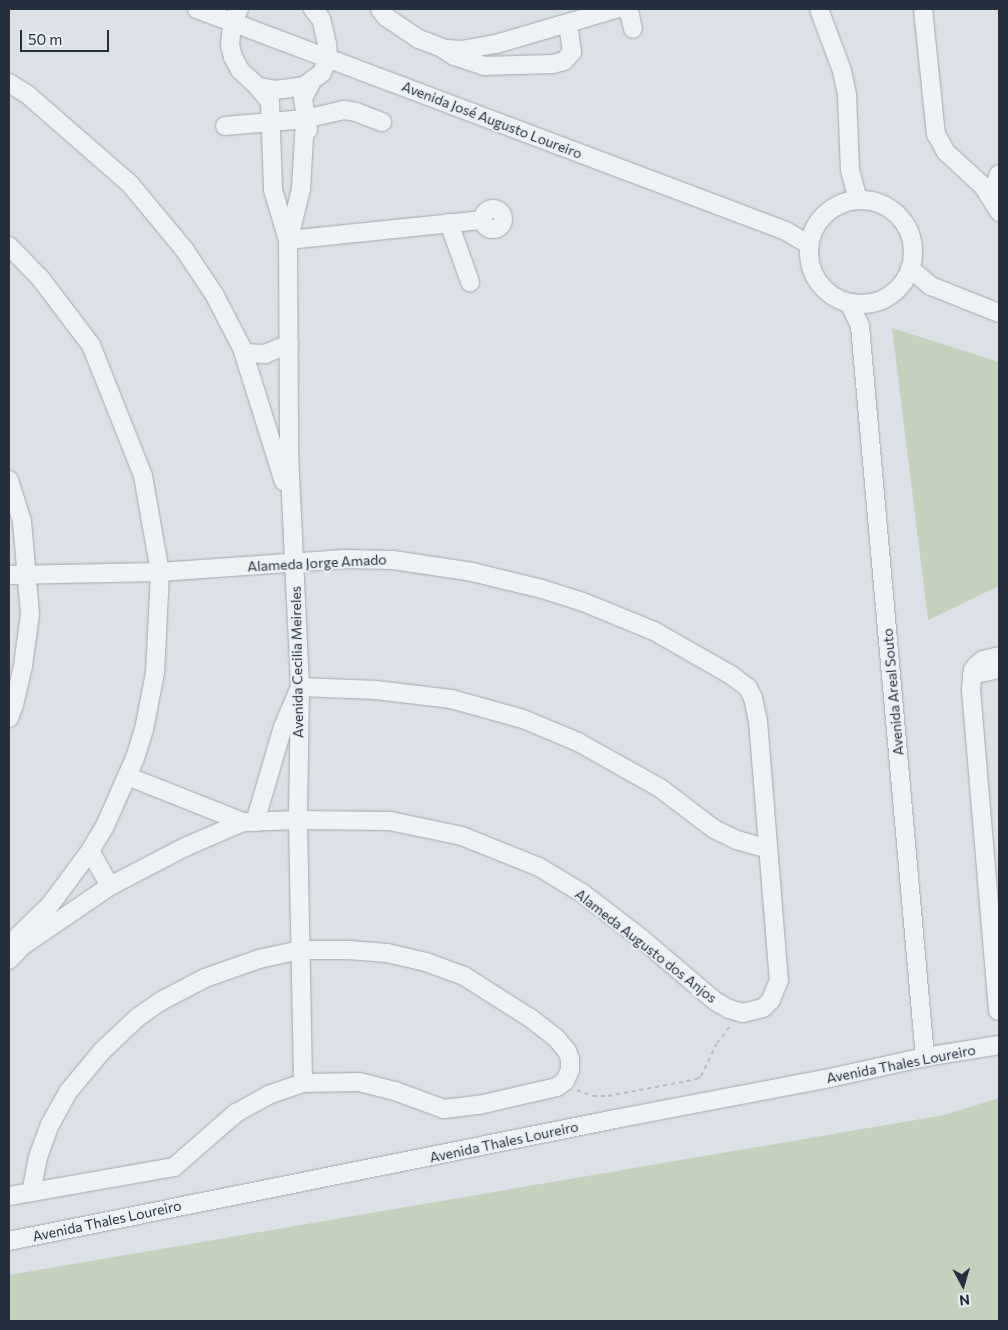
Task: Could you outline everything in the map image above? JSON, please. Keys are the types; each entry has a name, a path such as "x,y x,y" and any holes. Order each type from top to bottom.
{"street":[{"name":"Avenida José Augusto Loureiro","path":"197,9 236,16 328,57 786,231 809,246"},
{"path":"288,157 292,142 306,119 303,98 311,83 322,72 328,57 325,31 321,19 313,9"},
{"path":"380,9 395,16 420,39 442,48 454,56 484,66 553,64 564,60 572,52 568,24"},
{"path":"442,48 461,50 488,46 616,9"},
{"path":"625,9 630,15 633,29"},
{"path":"819,9 835,49 847,94 850,202"},
{"path":"923,9 936,134 946,152 983,186 995,205"},
{"path":"236,16 230,44 233,57 240,70 258,86 270,102 272,122 288,157"},
{"path":"9,83 28,95 130,184 184,249 214,294 244,353 292,509"},
{"path":"258,86 276,90 298,88 311,83"},
{"path":"225,126 306,119 344,110 356,112 382,122"},
{"name":"Avenida Cecilia Meireles","path":"288,157 293,189 297,198 288,240 288,344 289,453 296,563 300,687 298,820 303,1083"},
{"name":"Avenida Cecilia Meireles","path":"288,157 273,190 288,240"},
{"path":"995,205 999,174"},
{"path":"850,202 880,204 890,209 902,221 910,235 913,246 910,268 901,286 890,296 868,304 849,303 835,297 823,288 814,275 809,261 809,246 816,226 827,213 850,202"},
{"path":"288,240 483,220"},
{"path":"449,223 470,282"},
{"path":"786,231 816,226"},
{"path":"9,246 41,279 91,345 143,476 160,572 155,673 144,729 127,776 105,826 90,851 50,904 9,946"},
{"path":"910,268 931,286 999,314"},
{"path":"901,286 931,286"},
{"name":"Avenida Areal Souto","path":"849,303 860,326 925,1057"},
{"name":"Avenida Areal Souto","path":"860,326 868,304"},
{"path":"244,353 265,354 288,344"},
{"path":"9,480 22,521 30,614 23,666 9,718"},
{"name":"Alameda Jorge Amado","path":"9,575 160,572 345,559 393,560 472,572 542,588 584,602 654,631 731,675 748,688 753,698 758,721 768,849"},
{"path":"998,1011 998,963 970,689 972,675 976,666 983,660 999,656"},
{"path":"972,675 999,669"},
{"path":"249,822 283,727 300,687 376,690 451,699 523,719 578,742 660,788 714,829 737,840 768,849 779,980 777,990 767,1004 754,1011 743,1012"},
{"name":"Alameda Augusto dos Anjos","path":"127,776 204,808 249,822"},
{"path":"196,842 201,832 204,808"},
{"name":"Alameda Augusto dos Anjos","path":"9,960 22,946 110,886 196,842 249,822 390,820 462,836 500,849 539,867 582,893 642,939 716,1001 729,1009 743,1012"},
{"path":"90,851 110,886"},
{"path":"9,1196 162,1170 182,1162 236,1113 268,1095 303,1083 359,1082 395,1091 444,1109 478,1105 556,1087 565,1081 570,1070 570,1059 567,1051 556,1038 530,1018 464,976 426,962 388,953 348,950 300,950 259,959 205,978 161,1001 115,1037 83,1074 59,1108 44,1139 31,1192"},
{"name":"Avenida Thales Loureiro","path":"9,1241 615,1119 825,1079 925,1057 999,1045"}],"path":[{"path":"565,1081 582,1093 608,1096 697,1079 701,1076 717,1043 743,1012"}],"green space":[{"path":"892,328 999,362 999,586 928,620"},
{"path":"999,1098 999,1321 9,1321 9,1275 944,1115"}]}
